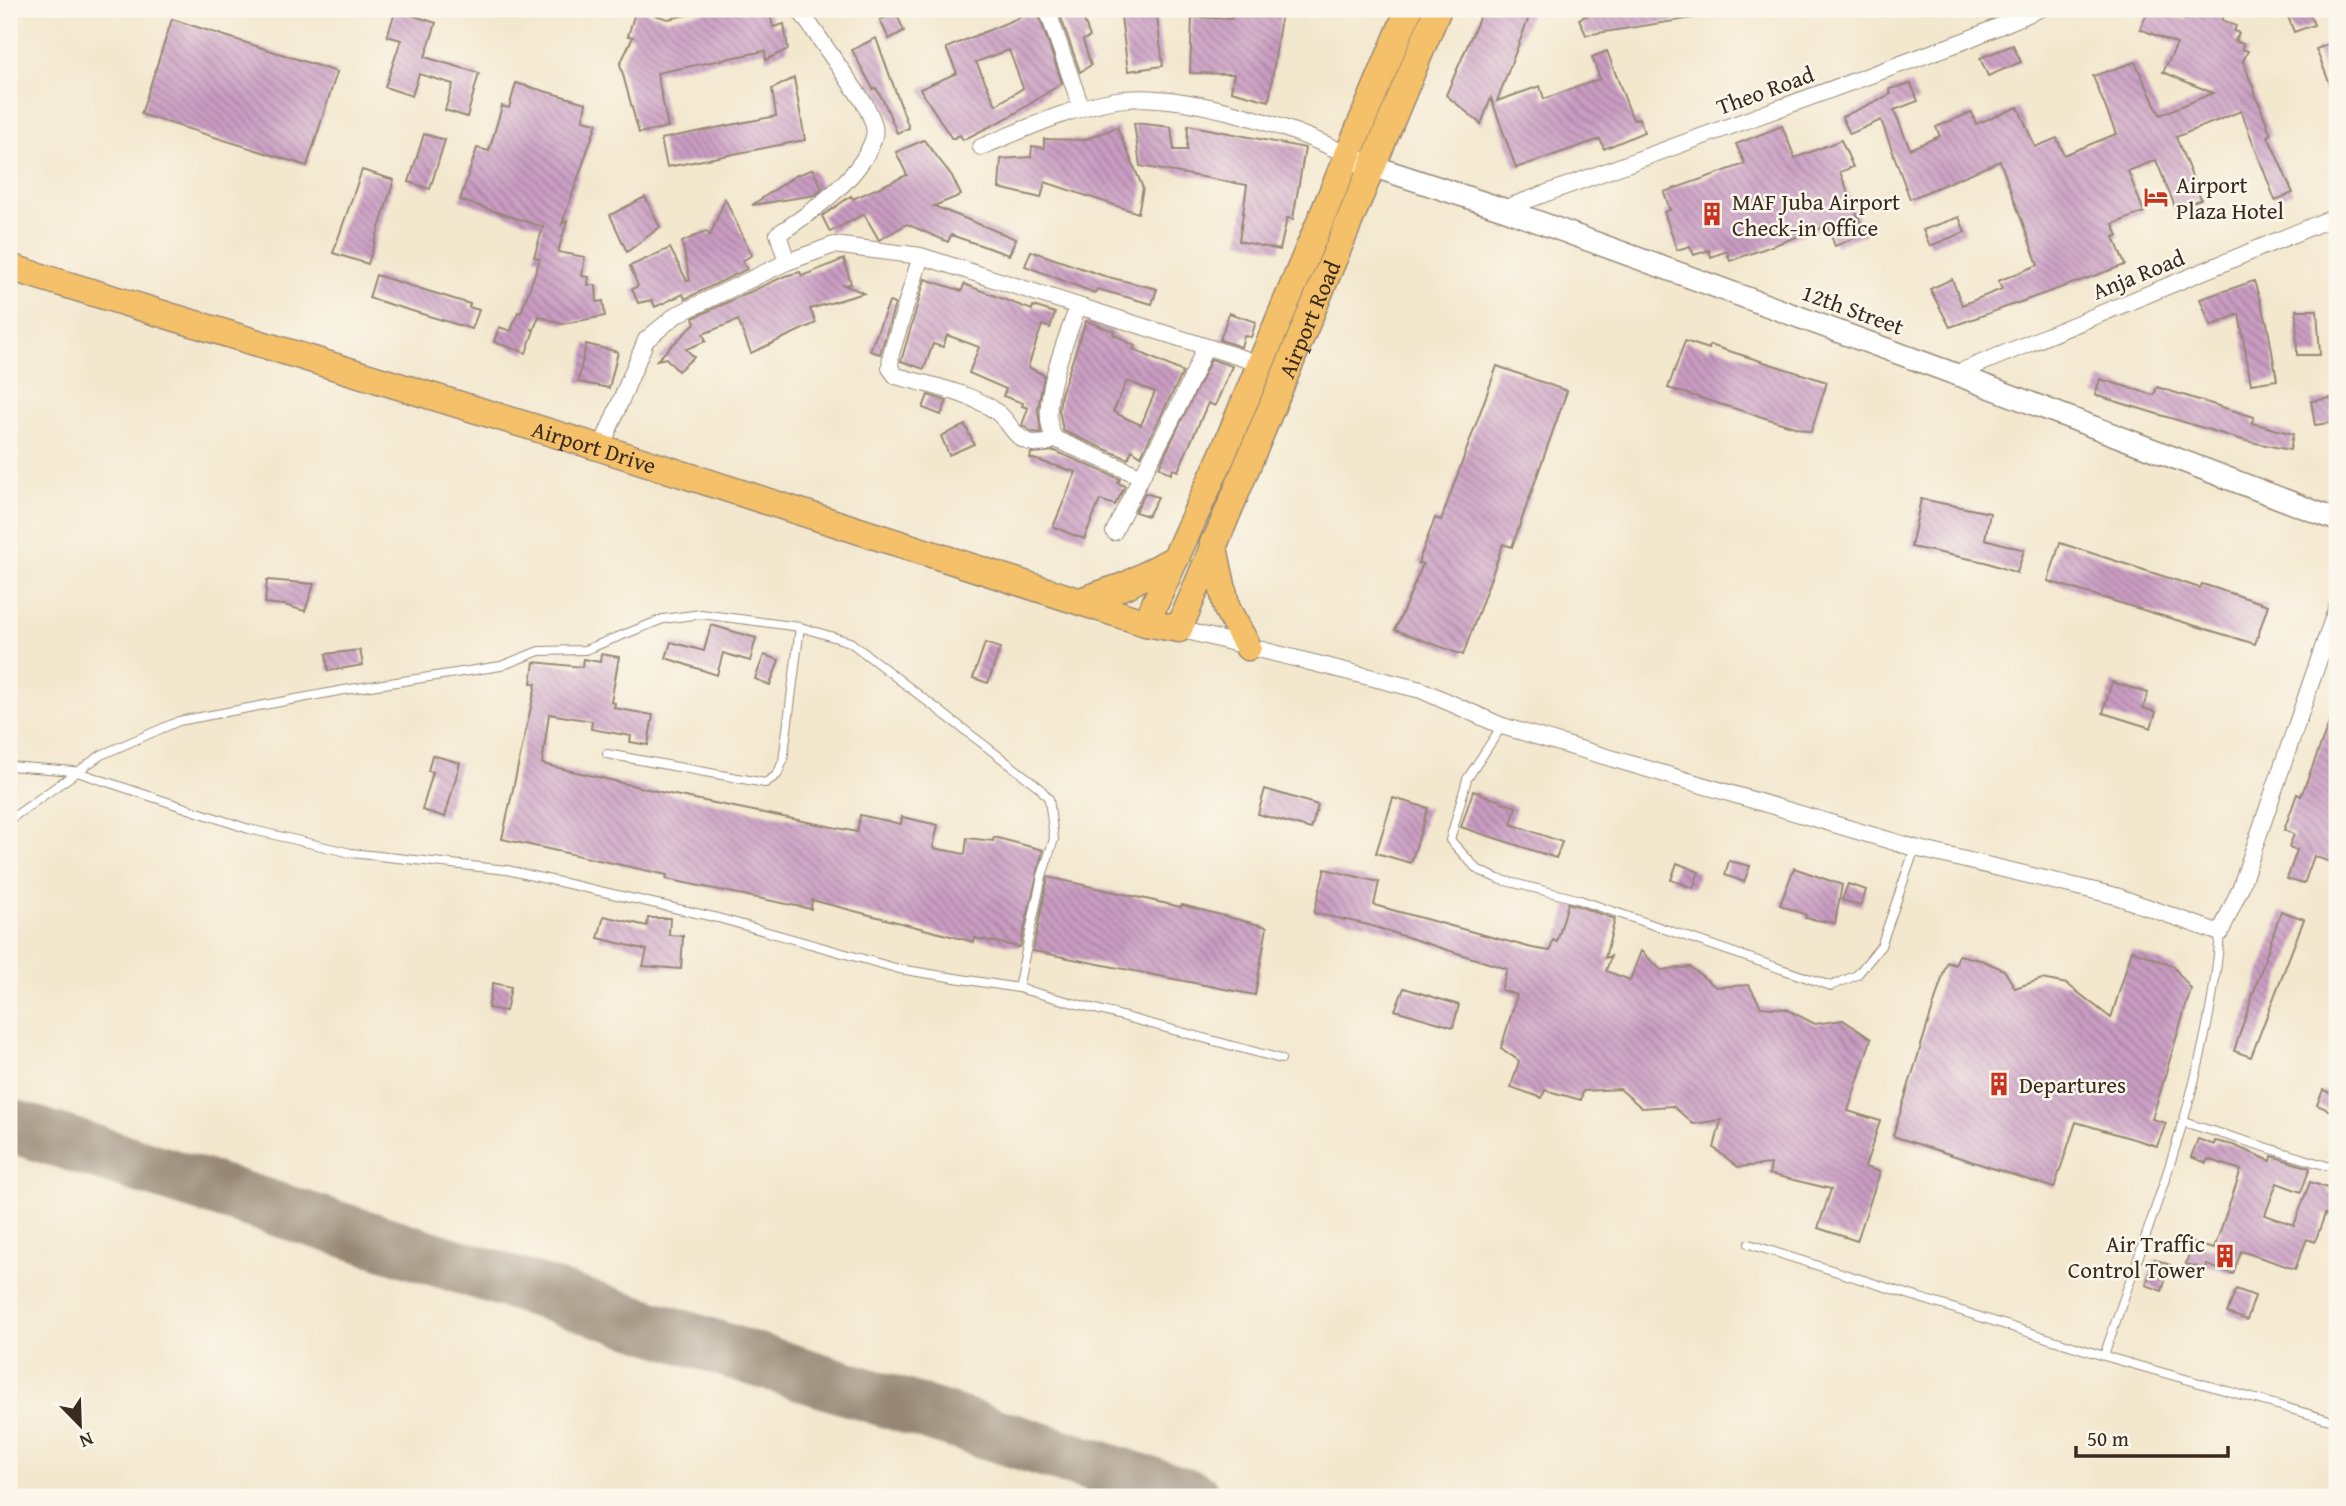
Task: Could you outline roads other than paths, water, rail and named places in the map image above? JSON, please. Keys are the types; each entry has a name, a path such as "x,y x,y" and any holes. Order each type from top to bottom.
{"main road":[{"name":"Airport Road","path":"1146,623 1261,365 1409,9"},
{"name":"Airport Road","path":"1179,629 1213,542 1438,9"},
{"name":"Airport Drive","path":"9,267 601,448 1146,623 1179,629"},
{"path":"1213,542 1227,609 1248,647"},
{"path":"1080,601 1127,585 1176,558"}],"street":[{"path":"787,262 778,234 809,214 848,180 874,139 873,120 865,104 799,9"},
{"path":"1047,9 1081,107"},
{"name":"Theo Road","path":"1503,209 1951,45 2040,9"},
{"path":"981,147 1081,107 1144,97 1217,110 1291,129 1347,155"},
{"name":"12th Street","path":"1347,155 1371,167 1503,209 1955,374 2337,520"},
{"name":"Anja Road","path":"1955,374 2337,216"},
{"path":"601,448 646,340 676,315 787,262 834,245 921,256 1261,365"},
{"path":"921,256 891,354 890,368 896,376 969,399 998,413 1008,428 1027,442 1046,444 1055,439"},
{"path":"1078,306 1054,382 1047,416 1049,430 1055,439 1140,476"},
{"path":"1114,532 1140,476 1186,396 1205,347"},
{"path":"1179,629 1421,690 1502,726 1915,848 2116,896 2220,933 2240,888 2337,607"}],"lane":[{"path":"9,820 100,755 179,721 344,690 501,666 539,651 585,650 663,619 701,614 800,627 850,642 1039,787 1049,799 1054,839 1042,876 1018,989"},
{"path":"607,754 765,783 777,775 783,761 800,627"},
{"path":"1502,726 1467,779 1450,840 1477,869 1498,879 1577,899 1831,986 1857,975 1881,946 1915,848"},
{"path":"9,766 74,771 250,829 351,853 506,870 718,918 899,969 1018,989 1281,1059"},
{"path":"2104,1356 2183,1122 2208,1016 2220,933"},
{"path":"2183,1122 2337,1169"},
{"path":"1749,1244 2104,1356 2337,1422"}],"place":[{"name":"Airport Plaza Hotel","path":"2156,197"},
{"name":"MAF Juba Airport Check-in Office","path":"1712,214"},
{"name":"Departures","path":"1999,1084"},
{"name":"Air Traffic Control Tower","path":"2225,1256"}]}
